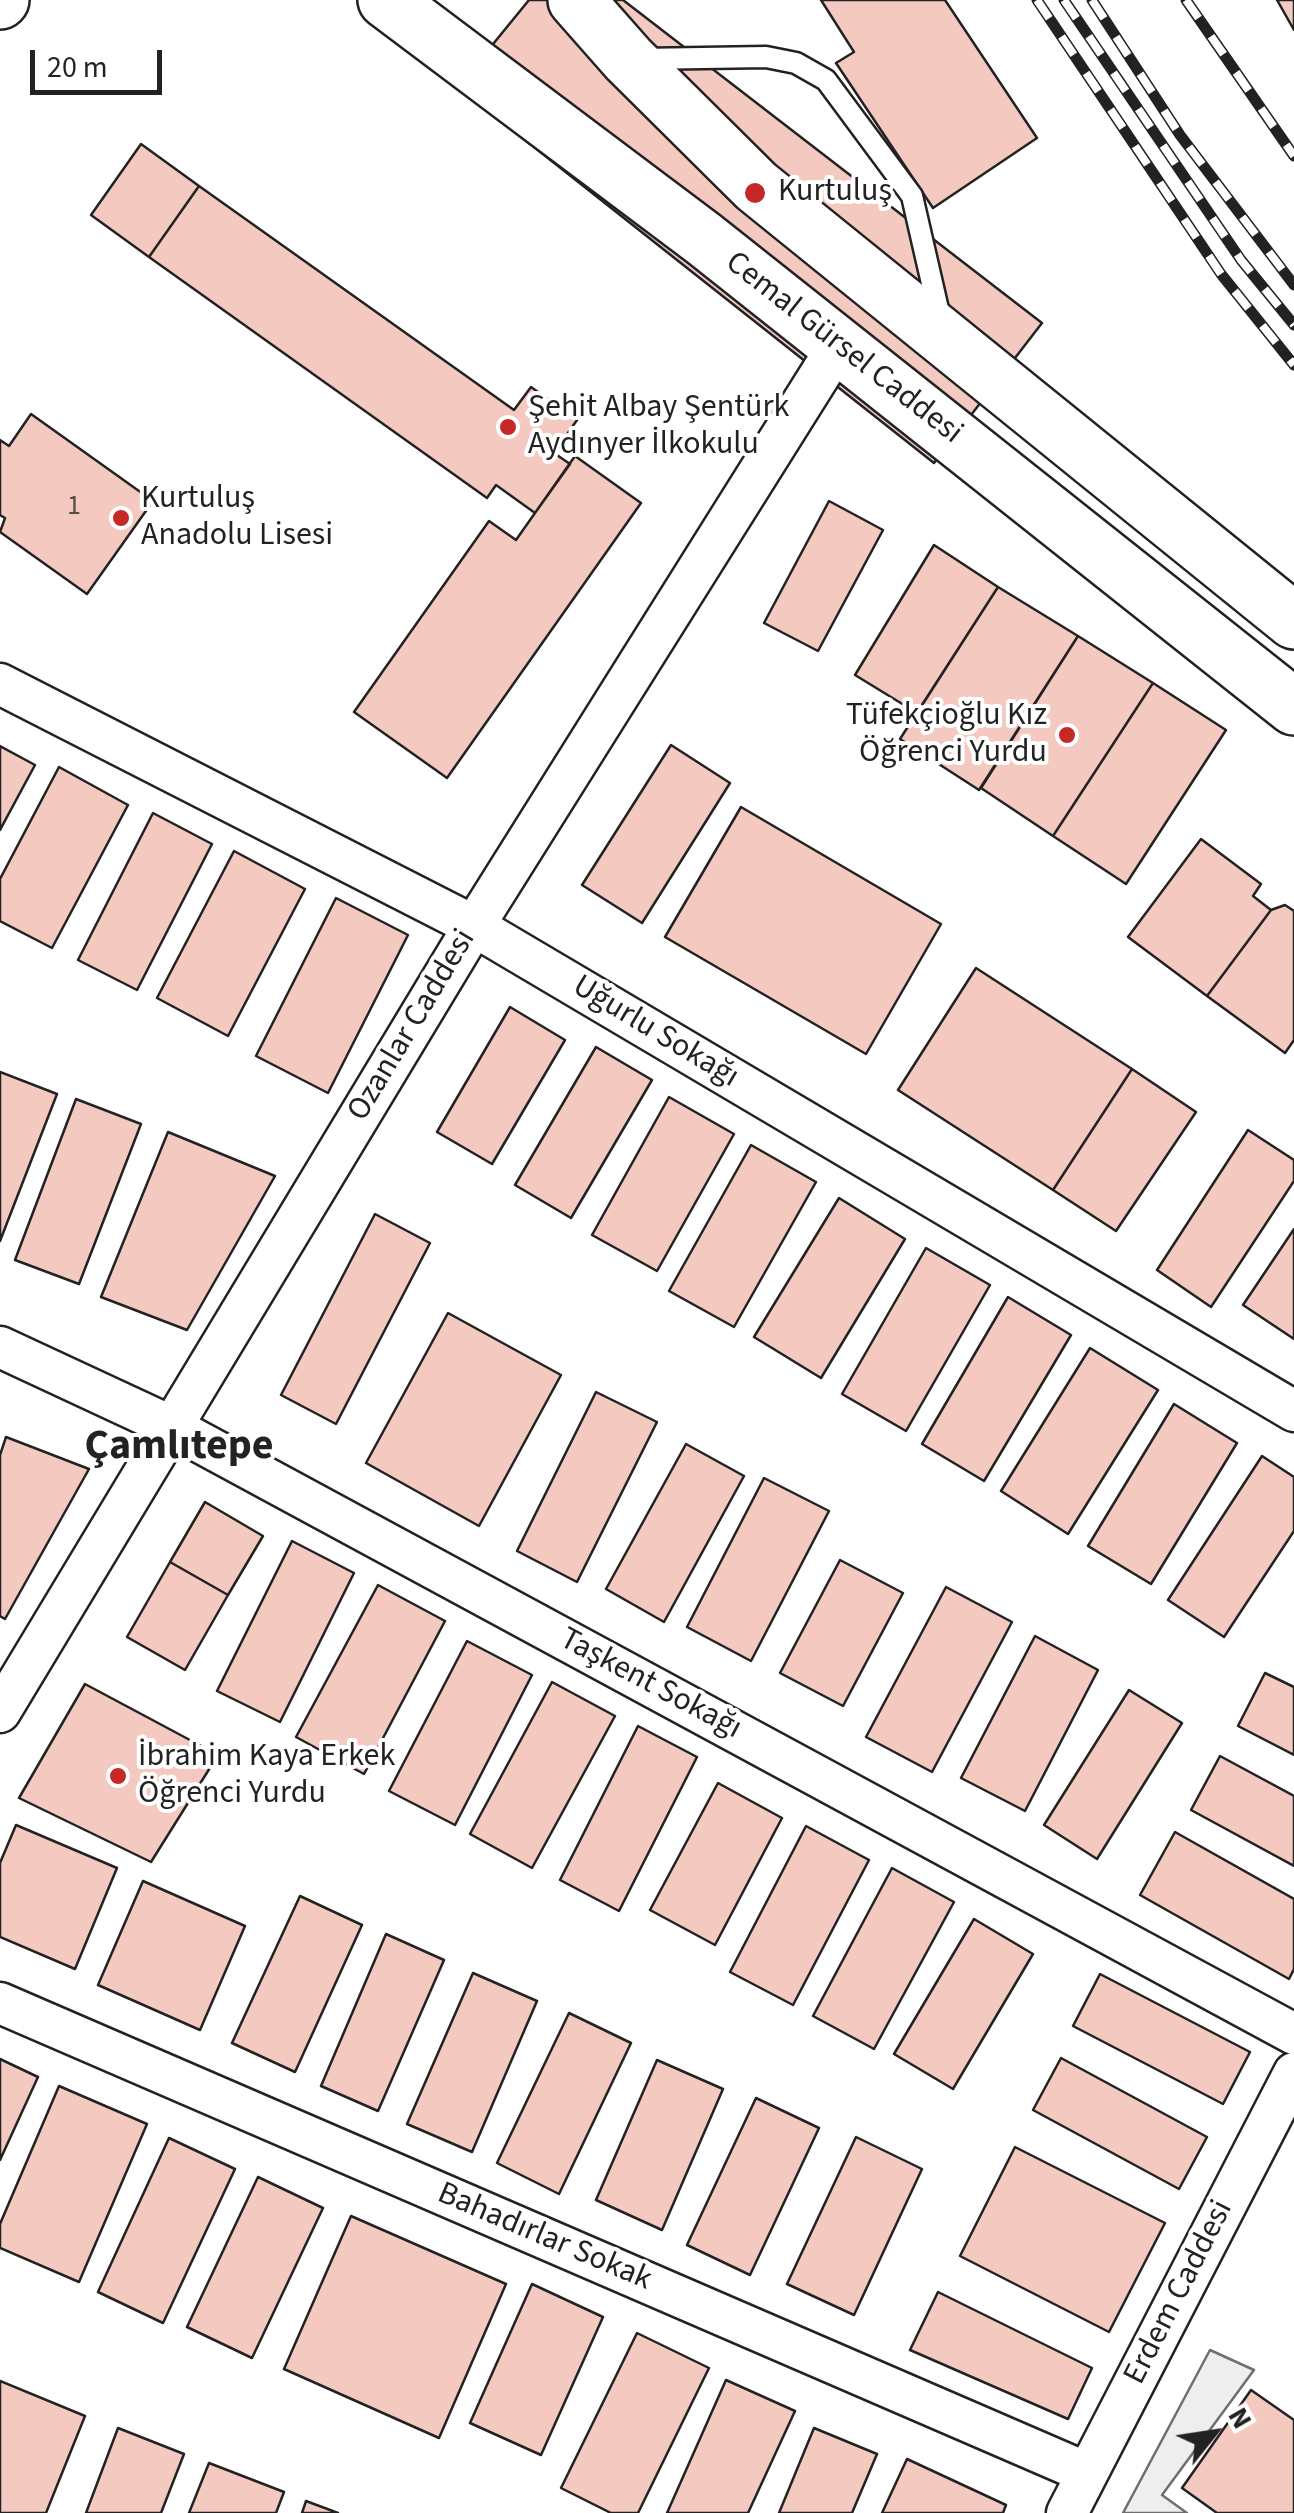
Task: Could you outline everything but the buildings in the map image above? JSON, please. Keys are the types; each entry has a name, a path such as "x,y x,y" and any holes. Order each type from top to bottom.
{"main road":[{"name":"Cemal Gürsel Caddesi","path":"386,0 688,227 1294,707"},
{"path":"576,0 628,59 756,186 1294,621"}],"street":[{"name":"Ozanlar Caddesi","path":"0,1712 474,926 838,346"},
{"name":"Uğurlu Sokağı","path":"0,684 474,926 1294,1412"},
{"name":"Taşkent Sokağı","path":"0,1347 170,1426 1294,2034"},
{"name":"Bahadırlar Sokak","path":"0,2003 1087,2473"},
{"name":"Erdem Caddesi","path":"1067,2513 1294,2073"}],"lane":[{"path":"628,59 766,57 796,63 826,80 912,196 945,340"}],"shaded area":[{"path":"1210,2350 1254,2370 1162,2495 1187,2513 1123,2513"}],"railway":[{"path":"1037,0 1221,274 1294,365"},
{"path":"1064,0 1241,260 1294,325"},
{"path":"1092,0 1180,135 1294,285"},
{"path":"1186,0 1294,156"}],"place":[{"name":"Kurtuluş","path":"755,193"},
{"name":"Şehit Albay Şentürk Aydınyer İlkokulu","path":"508,427"},
{"name":"Kurtuluş Anadolu Lisesi","path":"121,518"},
{"name":"Tüfekçioğlu Kız Öğrenci Yurdu","path":"1067,735"},
{"name":"İbrahim Kaya Erkek Öğrenci Yurdu","path":"118,1776"}],"district":[{"name":"Çamlıtepe","path":"179,1449"}]}
